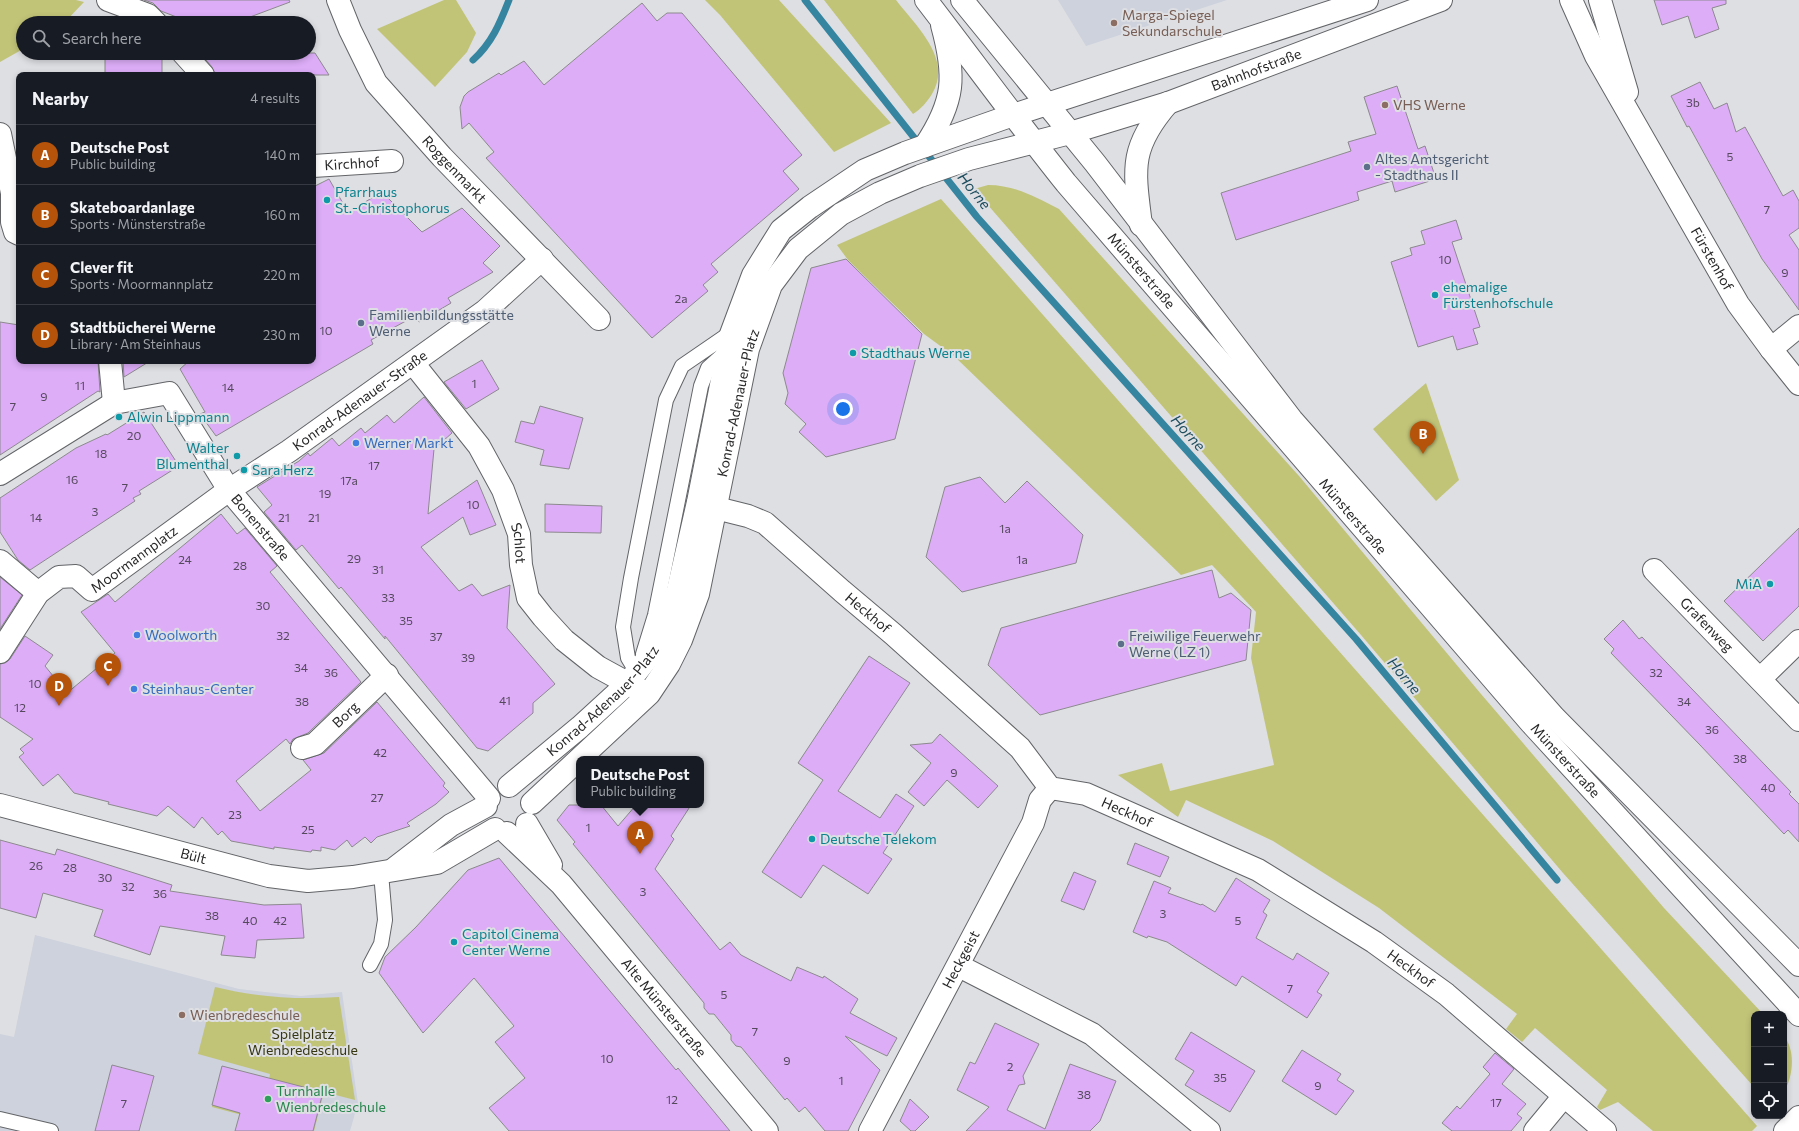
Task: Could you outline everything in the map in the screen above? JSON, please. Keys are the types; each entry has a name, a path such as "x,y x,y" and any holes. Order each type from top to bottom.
{"street":[{"path":"108,0 154,13"},
{"name":"Roggenmarkt","path":"338,0 350,30 376,83 442,157 599,319"},
{"name":"Münsterstraße","path":"926,0 1066,183 1281,430 1531,723 1799,1015"},
{"name":"Münsterstraße","path":"962,0 1070,133 1292,420 1554,717 1799,965"},
{"name":"Bahnhofstraße","path":"1013,115 1367,0"},
{"name":"Bahnhofstraße","path":"1070,133 1168,103 1441,0"},
{"name":"Fürstenhof","path":"1570,0 1596,56 1738,304 1770,349 1799,384"},
{"name":"Fürstenhof","path":"1600,0 1637,126"},
{"path":"925,146 942,116 950,93 952,70 940,18"},
{"path":"189,60 200,72"},
{"path":"1142,226 1135,169 1138,153 1146,131 1168,103"},
{"name":"Konrad-Adenauer-Platz","path":"582,756 619,721 651,654 664,631 678,590 698,502 729,342 753,275 781,230 810,207 865,170 905,153 1013,115"},
{"name":"Konrad-Adenauer-Platz","path":"509,786 580,727 637,685 670,664 682,640 698,594 748,349 767,294 798,249 841,214 880,192 920,176 969,160 1070,133"},
{"path":"0,134 6,194 12,222 16,232"},
{"name":"Kirchhof","path":"316,166 392,161"},
{"name":"Konrad-Adenauer-Straße","path":"229,490 289,451 485,311 542,259"},
{"path":"1770,349 1799,326"},
{"name":"Schlot","path":"413,362 479,446 503,490 519,534 521,565 528,598 564,640 598,667 637,685"},
{"path":"110,364 114,403"},
{"name":"Bonenstraße","path":"0,474 114,403 169,392 229,490 387,675 488,802"},
{"name":"Moormannplatz","path":"38,593 59,578 76,576 92,590 229,490"},
{"name":"Heckhof","path":"716,508 748,516 765,523 770,527 893,634 1020,748 1050,788 1086,794 1258,870 1374,942 1446,994 1605,1131"},
{"path":"0,561 38,593 0,652"},
{"name":"Grafenweg","path":"1654,570 1799,720"},
{"path":"1760,679 1799,641"},
{"name":"Borg","path":"302,748 315,744 387,675"},
{"name":"Konrad-Adenauer-Platz","path":"532,803 576,762"},
{"path":"386,872 452,825 488,802 500,788 509,786 518,788 524,792 532,803 531,817 527,824 518,831 501,831"},
{"name":"Heckgeist","path":"870,1131 959,966 1033,824 1040,800 1050,788"},
{"name":"Alte Münsterstraße","path":"488,802 488,820 561,884 767,1131"},
{"name":"Bült","path":"0,806 269,876 308,881 386,872 437,864 501,831"},
{"name":"Alte Münsterstraße","path":"527,824 561,884"},
{"path":"959,966 1092,1034 1209,1131"},
{"path":"1535,1131 1564,1096"},
{"path":"1785,1131 1799,1117"}],"lane":[{"path":"637,685 628,658 623,627 631,578 666,400 682,366 729,342 767,294"},
{"path":"370,965 381,944 385,920 386,872"},
{"path":"0,1119 51,1131"}],"shaded area":[{"name":"Marga-Spiegel Sekundarschule","path":"1058,0 1227,0 1086,46"},
{"name":"Wienbredeschule","path":"35,935 239,989 301,996 342,992 358,1103 350,1131 0,1131 0,1034 14,1037"}],"green space":[{"path":"0,0 76,0 84,2 71,16 16,16 16,53 0,62"},
{"path":"444,0 456,0 476,33 467,52 435,87 377,29"},
{"path":"705,0 779,0 891,123 834,152 720,15"},
{"path":"824,0 896,0 922,32 935,56 938,68 937,81 932,94 919,110 913,114"},
{"path":"988,185 1016,189 1059,209 1299,476 1481,694 1664,908 1760,1011 1751,1011 1751,1084 1563,873 1361,635 974,189"},
{"path":"941,199 1757,1126 1752,1131 1653,1131 1618,1102 1600,1110 1597,1107 1607,1090 1535,1028 1522,1042 1506,1029 1517,1014 1379,908 1273,841 1186,800 1178,817 1118,775 1162,763 1170,791 1274,765 1251,658 1256,612 1212,565 1181,575 954,356 924,334 848,260 837,245"},
{"path":"1426,383 1459,480 1436,501 1373,429"},
{"name":"Spielplatz Wienbredeschule","path":"215,987 276,997 339,997 355,1100 324,1092 314,1131 237,1131 242,1115 212,1107 222,1067 269,1080 270,1074 198,1054"},
{"path":"1787,1040 1792,1056 1787,1086"}],"building":[{"path":"144,0 289,0 290,2 253,16 174,16 161,11 153,3"},
{"path":"1654,0 1726,0 1726,4 1712,8 1719,29 1695,38 1688,16 1662,25"},
{"path":"642,3 657,21 667,13 682,13 802,155 783,171 799,189 711,264 718,272 703,285 708,291 652,338 486,158 494,152 469,123 462,129 460,107 464,96 468,92 499,73 501,75 524,61 544,85"},
{"path":"316,55 329,75 316,75 316,72 214,72 206,60 316,60"},
{"path":"105,60 162,60 162,72 105,72"},
{"path":"1700,82 1714,109 1727,103 1736,132 1745,127 1783,196 1793,190 1799,201 1799,228 1789,235 1799,250 1799,310 1762,259 1671,96"},
{"name":"Altes Amtsgericht - Stadthaus II","path":"1397,86 1418,149 1425,146 1436,179 1395,192 1392,181 1357,192 1359,200 1236,240 1221,193 1351,151 1348,142 1376,134 1364,97"},
{"path":"329,179 348,212 382,192 422,232 462,208 500,246 483,263 493,272 448,298 451,303 419,322 415,316 371,340 373,344 216,436 200,414 205,412 180,369 186,364 316,364 316,186"},
{"name":"ehemalige Fürstenhofschule","path":"1456,220 1462,239 1452,242 1480,327 1473,329 1478,344 1457,350 1453,336 1418,347 1391,262 1412,255 1410,248 1425,244 1421,231"},
{"name":"Stadthaus Werne","path":"846,259 922,334 895,439 826,457 799,432 806,424 785,404 788,393 783,373 811,268"},
{"path":"0,322 16,325 16,364 98,364 100,392 98,391 0,455"},
{"path":"482,360 499,389 466,409 444,382"},
{"path":"123,364 145,364 124,377"},
{"path":"424,397 452,433 434,449 428,514 477,480 496,525 470,535 463,517 421,547 459,591 472,584 482,596 510,585 507,628 555,684 533,703 533,713 488,751 477,748 385,636 385,639 341,587 339,589 302,545 296,550 264,512 272,505 257,487 299,461 308,453 310,456 332,438 339,446 361,428 365,433 387,415 394,423"},
{"path":"540,406 583,418 569,469 540,465 544,450 515,442 521,421 534,424"},
{"path":"144,412 179,466 139,491 141,494 133,498 135,501 30,570 18,560 0,532 0,498 76,448 106,434 107,435"},
{"path":"980,477 1005,503 1027,481 1083,535 1076,563 962,592 926,557 945,487"},
{"path":"545,504 602,506 601,533 545,532"},
{"path":"221,514 237,534 245,528 277,566 270,572 361,682 308,733 293,739 290,744 286,739 236,781 260,811 311,770 303,760 324,753 377,702 445,783 443,786 449,792 436,804 407,823 410,826 377,837 371,843 365,837 352,847 347,840 335,850 321,847 321,851 312,850 311,852 274,847 274,849 231,841 222,831 218,835 202,817 194,828 168,806 157,816 108,804 109,802 74,793 58,774 43,786 19,757 24,753 20,749 33,739 0,717 0,664 5,663 10,659 25,636 53,655 45,666 67,693 115,653 81,612 108,594 115,602"},
{"name":"MiA","path":"1799,528 1799,606 1763,641 1724,601"},
{"name":"Freiwilige Feuerwehr Werne (LZ 1)","path":"1212,570 1219,598 1231,593 1251,610 1246,660 1040,715 988,665 1001,628"},
{"path":"0,577 22,595 0,629"},
{"path":"1623,620 1639,639 1642,637 1791,792 1789,794 1799,804 1799,842 1788,830 1784,834 1611,653 1614,649 1604,639"},
{"path":"869,656 910,683 838,791 880,818 896,794 914,806 883,853 892,859 868,894 823,865 801,898 762,872 823,780 798,763"},
{"path":"940,734 998,786 978,808 947,780 924,806 908,792 931,763 910,745 932,743"},
{"path":"569,805 576,805 576,808 603,808 618,826 633,808 689,808 671,836 674,839 655,869 720,950 730,942 741,955 791,981 797,967 823,978 824,976 858,999 850,1013 897,1038 887,1056 845,1036 880,1070 848,1131 825,1131 805,1107 799,1112 787,1098 785,1100 741,1047 736,1046 731,1040 731,1035 714,1014 709,1014 704,1008 704,1003 573,844 575,842 557,820"},
{"path":"0,840 55,855 57,849 172,885 170,891 264,905 301,904 304,938 257,940 255,958 221,955 225,936 160,926 150,955 94,936 103,910 43,893 36,918 0,908"},
{"path":"1135,843 1169,857 1160,877 1127,864"},
{"path":"499,858 676,1070 678,1068 730,1131 509,1131 489,1108 525,1078 495,1042 514,1026 474,978 423,1033 379,973 385,957 416,927 468,870"},
{"path":"1074,872 1096,881 1084,910 1061,901"},
{"path":"1236,878 1270,900 1263,912 1267,915 1256,938 1293,960 1297,953 1329,973 1317,992 1322,995 1307,1018 1242,976 1236,986 1167,942 1148,936 1147,938 1133,932 1154,881 1171,888 1168,893 1201,905 1202,904 1215,912"},
{"path":"995,1023 1039,1044 1023,1076 1025,1084 1019,1085 1007,1110 1045,1129 1070,1064 1116,1081 1100,1121 1090,1131 966,1131 989,1107 957,1090 970,1062 975,1064"},
{"path":"1191,1032 1255,1071 1230,1112 1185,1085 1194,1071 1175,1059"},
{"path":"1302,1050 1341,1074 1337,1080 1354,1091 1336,1115 1282,1081"},
{"path":"1495,1053 1514,1069 1502,1084 1526,1104 1517,1114 1522,1118 1511,1131 1452,1131 1442,1123 1457,1106 1460,1109 1490,1074 1483,1067"},
{"path":"112,1065 154,1076 139,1131 95,1131"},
{"name":"Turnhalle Wienbredeschule","path":"222,1066 323,1092 313,1131 235,1131 240,1113 212,1105"},
{"path":"910,1099 929,1117 915,1131 911,1131 900,1121"}],"waterway":[{"path":"473,60 490,40 499,25 509,0"},
{"name":"Horne","path":"805,0 977,217 1356,639 1557,880"}],"place":[{"name":"Marga-Spiegel Sekundarschule","path":"1114,23"},
{"name":"VHS Werne","path":"1385,105"},
{"name":"Altes Amtsgericht - Stadthaus II","path":"1367,167"},
{"name":"Pfarrhaus St.-Christophorus","path":"327,200"},
{"name":"ehemalige Fürstenhofschule","path":"1435,295"},
{"name":"Familienbildungsstätte Werne","path":"361,323"},
{"name":"Stadthaus Werne","path":"853,353"},
{"name":"Alwin Lippmann","path":"119,417"},
{"name":"Werner Markt","path":"356,443"},
{"name":"Skateboardanlage","path":"1423,454"},
{"name":"Walter Blumenthal","path":"237,456"},
{"name":"Sara Herz","path":"244,470"},
{"name":"MiA","path":"1770,584"},
{"name":"Woolworth","path":"137,635"},
{"name":"Freiwilige Feuerwehr Werne (LZ 1)","path":"1121,644"},
{"name":"Clever fit","path":"108,686"},
{"name":"Steinhaus-Center","path":"134,689"},
{"name":"Stadtbücherei Werne","path":"59,706"},
{"name":"Deutsche Telekom","path":"812,839"},
{"name":"Deutsche Post","path":"640,854"},
{"name":"Capitol Cinema Center Werne","path":"454,942"},
{"name":"Wienbredeschule","path":"182,1015"},
{"name":"Turnhalle Wienbredeschule","path":"268,1099"}]}
